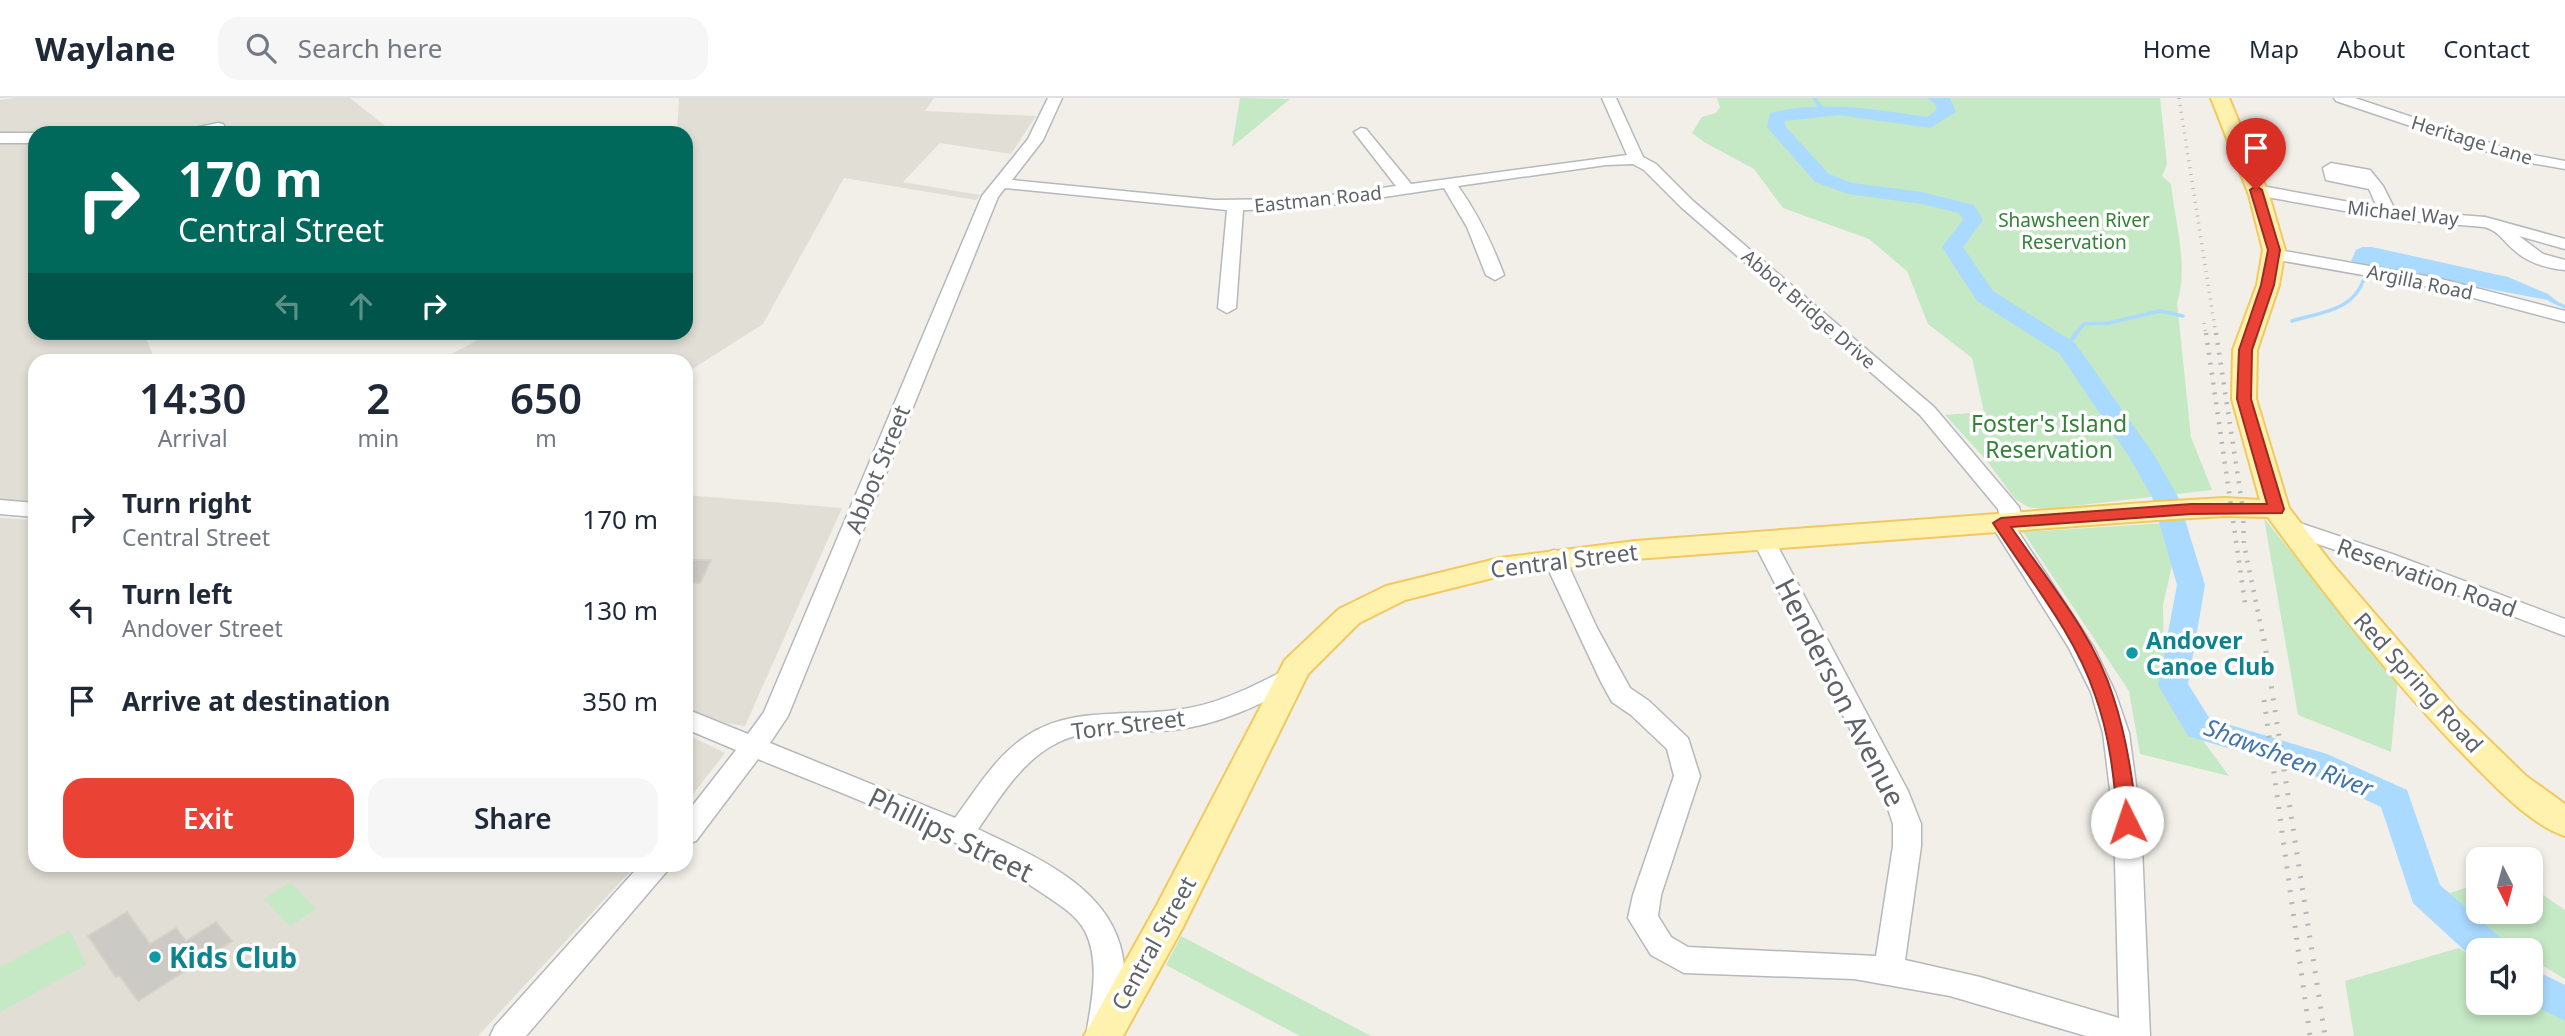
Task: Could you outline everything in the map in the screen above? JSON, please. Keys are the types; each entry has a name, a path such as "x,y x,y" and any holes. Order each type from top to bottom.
{"main road":[{"path":"2220,98 2257,192 2273,254 2268,285 2245,350 2244,399 2282,518"},
{"name":"Central Street","path":"1102,1036 1170,916 1296,668 1349,616 1396,593 1456,576 1554,558 2191,509 2282,518"},
{"name":"Red Spring Road","path":"2282,518 2322,571 2446,717 2514,785 2565,822"}],"street":[{"name":"Abbot Street","path":"693,824 775,716 990,196 1035,140 1055,98"},
{"name":"Abbot Bridge Drive","path":"1609,98 1612,113 1633,148 1636,159 1650,166 1687,204 1927,411 2008,507 2006,523 2079,640 2104,694 2122,765 2134,970 2132,1036"},
{"name":"Heritage Lane","path":"2341,98 2514,156 2564,165"},
{"path":"1361,132 1407,189"},
{"path":"0,138 28,138"},
{"name":"Eastman Road","path":"999,183 1235,206 1304,204 1606,160 1636,159"},
{"path":"1448,183 1468,209 1483,239 1494,275"},
{"path":"2375,186 2389,214"},
{"name":"Michael Way","path":"2257,192 2389,214 2460,218 2565,244"},
{"path":"1227,308 1235,206"},
{"path":"2503,227 2513,242 2535,257 2565,265"},
{"name":"Argilla Road","path":"2273,254 2437,283 2565,317"},
{"path":"0,507 28,509"},
{"name":"Reservation Road","path":"2282,518 2565,628"},
{"name":"Henderson Avenue","path":"1764,541 1895,791 1907,824 1907,846 1889,971"},
{"path":"1554,558 1585,628 1622,695 1663,727 1679,744 1685,760 1687,776 1647,895 1643,918 1661,946 1684,960 1854,966 1914,975 2132,1036"},
{"name":"Torr Street","path":"960,833 1021,754 1049,735 1112,723 1174,720 1217,713 1252,699 1290,678"},
{"name":"Phillips Street","path":"693,722 960,833 1021,864 1080,903 1095,921 1106,946 1109,987 1102,1036"},
{"path":"506,1036 652,872"}],"shaded area":[{"path":"350,98 385,126 28,126 28,340 147,340 153,354 28,354 28,504 0,502 0,100"},
{"path":"679,98 934,98 925,111 1036,116 1011,154 940,143 903,182 980,195 976,200 844,178 763,324 693,369 693,354 451,354 478,340 693,340 693,126 677,126"},
{"path":"693,496 842,508 745,726 725,723 693,711"},
{"path":"0,518 28,520 28,872 630,872 478,1036 0,1036"},
{"path":"693,737 725,753 693,794"}],"green space":[{"path":"1240,98 1290,99 1232,147"},
{"name":"Shawsheen River Reservation","path":"1717,98 2160,98 2167,164 2162,176 2171,184 2180,244 2182,275 2177,303 2191,437 2212,490 2046,509 2028,507 2015,499 1987,461 1945,415 1984,412 1972,358 1928,324 1907,271 1869,239 1783,208 1754,169 1692,133 1702,117 1716,113 1720,107"},
{"path":"2264,518 2356,633 2398,678 2391,752 2298,715"},
{"path":"2182,522 2163,605 2164,688 2229,776 2140,754 2129,691 2023,532"},
{"path":"290,882 316,909 290,926 264,899"},
{"path":"2466,888 2466,923 2456,915 2450,893"},
{"path":"2543,895 2565,910 2565,979 2543,966 2543,938 2492,938 2468,924 2543,924"},
{"path":"70,930 86,965 0,1012 0,967"},
{"path":"1181,936 1371,1036 1300,1036 1166,965"},
{"path":"2459,948 2466,952 2466,1015 2543,1015 2543,997 2565,1011 2565,1036 2354,1036 2345,981"}],"water":[{"path":"2362,247 2508,277 2548,294 2558,302 2356,264 2351,261 2356,250"}],"building":[{"path":"693,560 711,560 700,583 693,582"},
{"name":"Kids Club","path":"127,912 150,944 176,928 186,941 216,922 232,941 138,1001 119,975 116,977 88,936"}],"waterway":[{"path":"1814,98 1824,111"},
{"name":"Shawsheen River","path":"1936,98 1943,101 1947,112 1930,123 1839,110 1776,117 1776,127 1822,178 1848,188 1922,198 1967,209 1973,220 1952,247 1985,296 2067,348 2141,455 2165,497 2191,585 2173,685 2199,728 2316,763 2395,799 2425,893 2476,938"},
{"path":"2292,321 2344,304 2359,290 2364,279"},
{"path":"2550,300 2565,307"},
{"path":"2075,335 2084,324 2109,323 2160,311 2183,316"},
{"path":"2067,348 2076,333"},
{"name":"Shawsheen River","path":"2543,991 2565,1004"}],"railway":[{"path":"2179,98 2216,335"},
{"path":"2204,323 2206,335"},
{"path":"2206,333 2245,603"},
{"path":"2216,333 2243,510 2244,545 2264,641"},
{"path":"2264,639 2325,1036"},
{"path":"2264,700 2310,1036"}],"place":[{"name":"Andover Canoe Club","path":"2132,653"},
{"name":"Kids Club","path":"155,957"}],"route":[{"path":"2127,822 2122,765 2104,694 2079,640 2001,523 2191,509 2276,509 2244,399 2245,350 2268,285 2274,250 2256,190"}],"park label":[{"name":"Foster's Island Reservation","path":"2049,436"}]}
